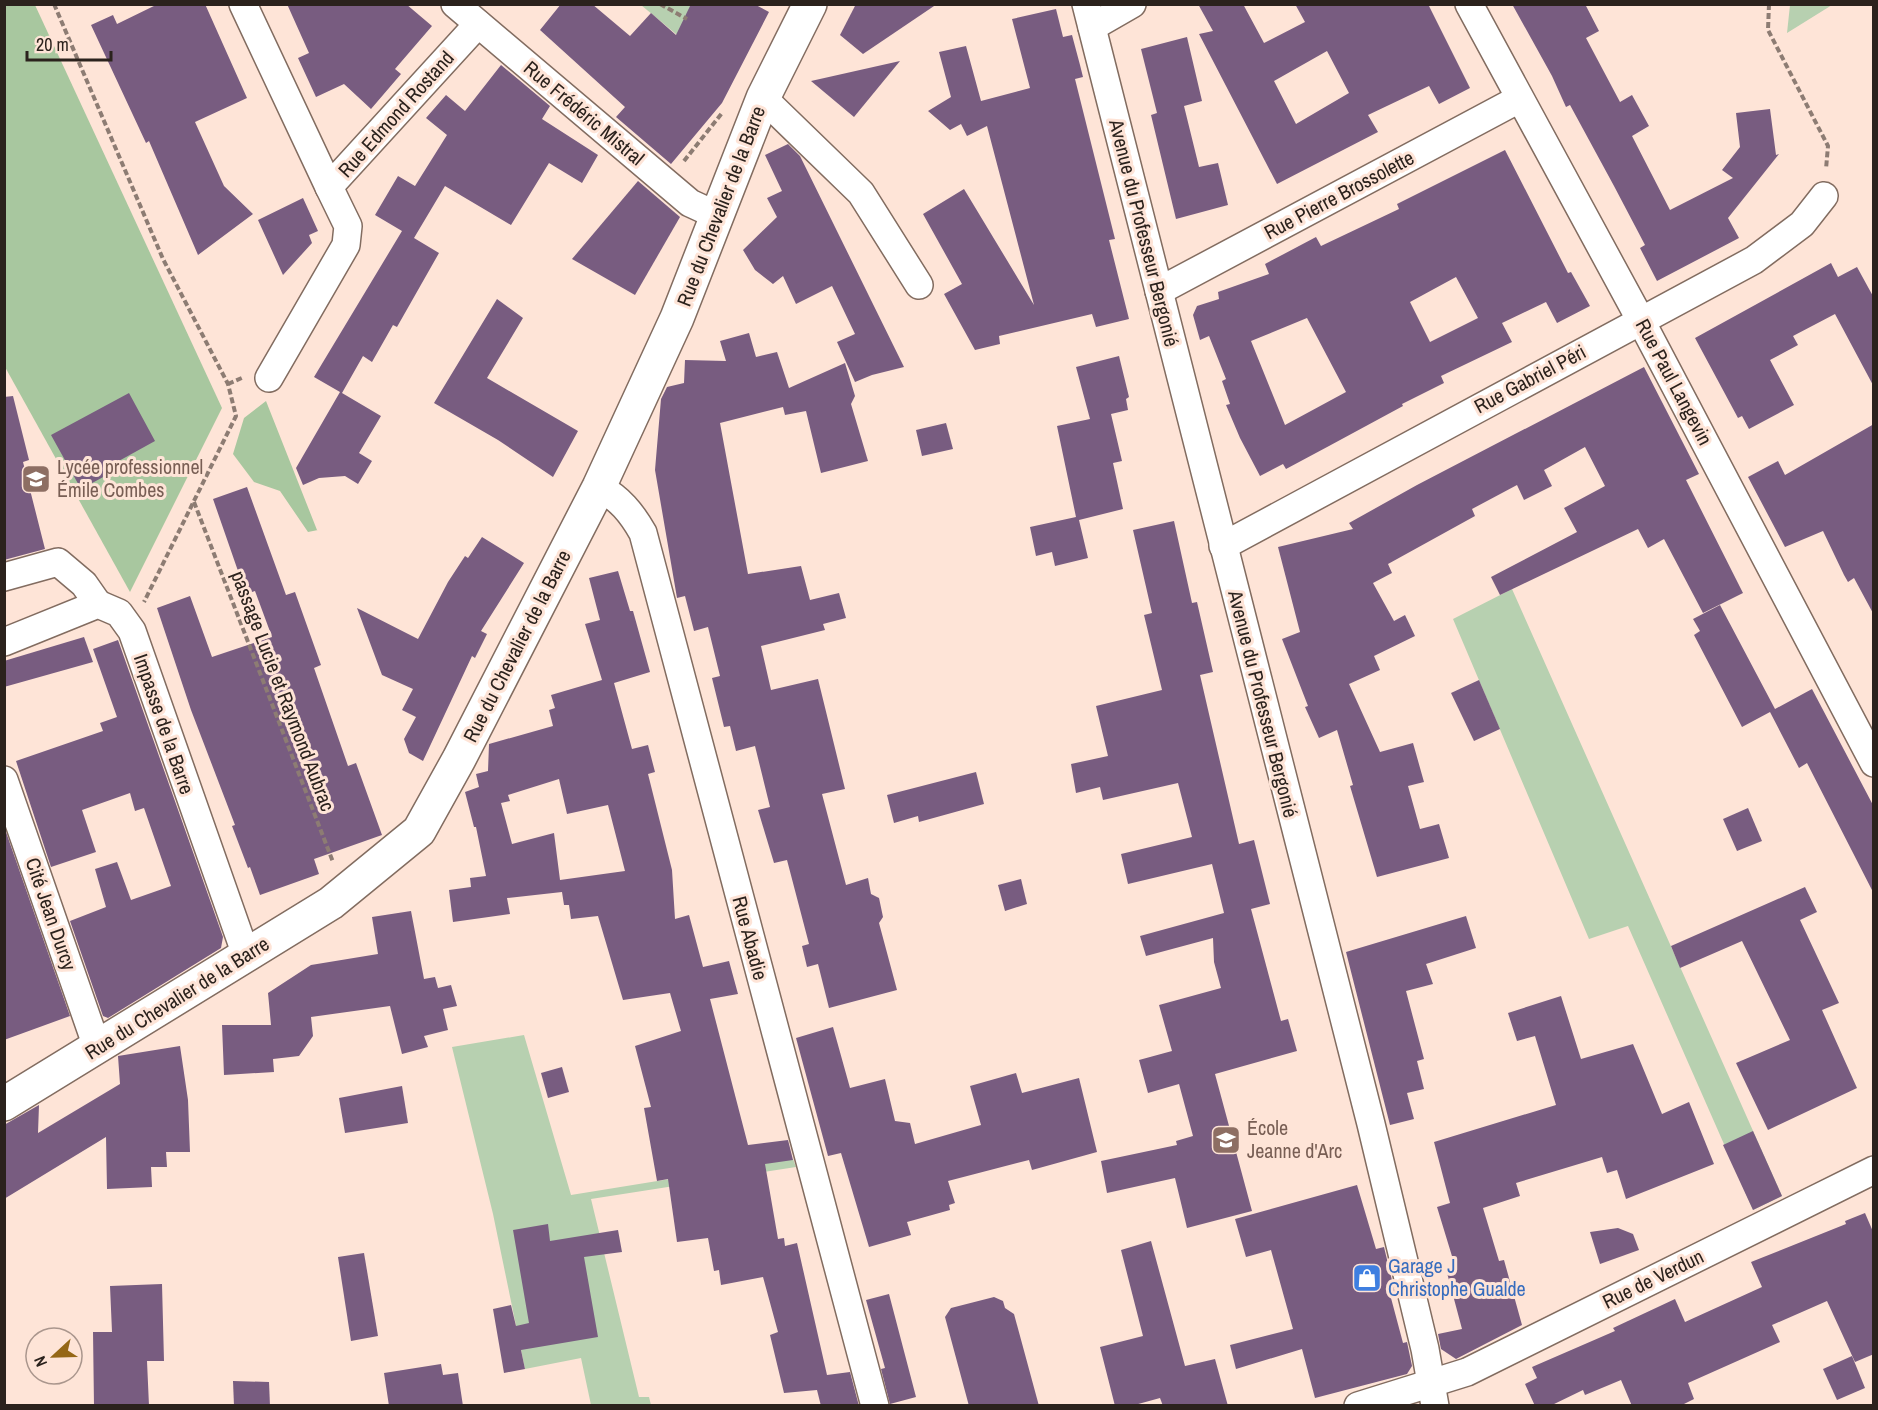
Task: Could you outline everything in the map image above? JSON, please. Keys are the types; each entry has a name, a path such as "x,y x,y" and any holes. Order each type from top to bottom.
{"street":[{"name":"Rue Edmond Rostand","path":"243,4 329,187 478,24"},
{"name":"Rue Frédéric Mistral","path":"455,4 690,203 716,215"},
{"name":"Rue du Chevalier de la Barre","path":"4,1104 331,903 419,831 459,759 599,487 677,318 763,98 810,4"},
{"path":"1089,16 1132,4"},
{"name":"Rue Paul Langevin","path":"1469,4 1641,319 1874,763"},
{"name":"Avenue du Professeur Bergonié","path":"1089,16 1371,1124 1433,1395"},
{"path":"763,98 861,193 919,285"},
{"name":"Rue Pierre Brossolette","path":"1159,291 1519,99"},
{"path":"269,378 346,245 348,226 329,187"},
{"name":"Rue Gabriel Péri","path":"1223,546 1754,260 1802,225 1824,196"},
{"name":"Rue Abadie","path":"599,487 617,497 630,510 643,533 875,1406"},
{"path":"4,577 58,562 84,584 98,604 119,614 123,619"},
{"path":"4,642 98,604"},
{"name":"Impasse de la Barre","path":"123,619 132,631 246,955"},
{"name":"Cité Jean Durcy","path":"4,780 97,1047"},
{"name":"Rue de Verdun","path":"1358,1406 1433,1395 1467,1372 1874,1170"}],"path":[{"path":"54,4 164,259 228,384 236,416 141,609 123,619"},
{"path":"660,4 687,19"},
{"path":"1769,4 1768,30 1828,146 1824,196"},
{"name":"passage Lucie et Raymond Aubrac","path":"194,502 329,852 347,889"}],"green space":[{"path":"1790,4 1832,5 1787,33"},
{"path":"4,5 35,5 222,408 130,592 5,367"},
{"path":"641,5 691,5 682,39"},
{"path":"266,401 318,530 308,532 280,491 254,482 233,454 244,418"},
{"path":"1512,589 1782,1196 1753,1210 1628,926 1589,939 1453,619"},
{"path":"524,1035 571,1195 793,1159 796,1167 591,1199 639,1397 649,1397 651,1405 591,1405 581,1358 525,1369 493,1214 452,1047"}],"building":[{"path":"158,4 205,4 247,98 195,122 224,186 253,214 198,255 149,141 146,143 91,25 113,15 117,24"},
{"path":"287,4 406,4 432,26 395,69 401,74 371,109 344,84 316,97 298,58 309,53"},
{"path":"561,4 592,4 630,36 651,13 676,35 691,4 754,4 769,12 722,103 671,164 616,117 625,107 540,30"},
{"path":"856,4 937,4 863,54 840,35"},
{"path":"1198,4 1243,4 1264,43 1305,22 1295,4 1428,4 1470,88 1439,104 1429,86 1368,115 1378,132 1277,184 1199,34 1213,31","holes":["1327,51 1349,93 1296,124 1274,81"]},
{"path":"1512,4 1585,4 1599,31 1586,38 1620,102 1632,95 1649,126 1632,136 1670,210 1733,178 1722,170 1740,147 1736,113 1770,109 1776,155 1779,154 1728,218 1739,238 1657,281 1640,248 1645,245 1570,105 1566,107 1552,76"},
{"path":"1056,9 1063,37 1072,35 1083,77 1075,79 1115,239 1109,240 1129,319 1096,327 1092,314 999,336 1000,344 975,350 944,294 962,284 923,214 964,189 1034,305 987,126 967,136 961,124 950,130 928,111 951,97 939,52 966,46 981,101 1030,88 1012,19"},
{"path":"1187,37 1202,101 1184,106 1199,167 1218,163 1228,205 1176,219 1151,115 1157,113 1141,49"},
{"path":"900,61 854,117 811,81"},
{"path":"501,65 550,106 542,119 598,155 582,183 549,163 511,225 445,186 414,238 439,253 397,327 393,325 372,362 363,356 342,393 381,416 359,453 372,461 358,484 345,476 319,478 303,485 296,468 340,392 314,377 402,231 375,215 398,176 415,186 447,135 426,118 446,95 465,111"},
{"path":"788,144 800,156 904,367 855,382 837,342 855,334 832,286 796,304 783,276 773,284 755,270 743,250 777,217 767,198 782,191 765,155"},
{"path":"1505,150 1568,273 1571,272 1590,306 1557,323 1546,302 1502,323 1512,342 1441,376 1444,383 1286,469 1283,464 1260,476 1226,405 1230,404 1222,381 1226,379 1209,336 1200,340 1193,315 1197,306 1219,299 1218,292 1269,274 1265,264 1316,237 1321,246 1399,209 1397,204","holes":["1456,277 1478,318 1430,342 1410,302","1307,318 1346,392 1285,425 1251,341"]},
{"path":"638,181 680,217 635,295 572,259"},
{"path":"303,198 318,231 309,235 312,243 283,275 258,220"},
{"path":"1831,263 1838,277 1857,267 1874,298 1874,387 1835,314 1793,336 1798,345 1770,360 1794,405 1749,429 1742,416 1738,418 1695,338"},
{"path":"497,299 523,318 487,378 578,431 553,477 498,440 434,403"},
{"path":"749,333 756,357 777,352 789,388 845,363 855,396 851,404 868,461 821,473 806,411 785,415 783,407 720,423 748,574 801,566 810,600 839,593 846,618 823,624 825,630 761,646 771,690 818,679 845,789 822,794 846,885 868,878 871,894 879,898 883,917 879,923 897,990 829,1008 818,964 807,967 802,946 809,944 787,860 774,863 758,810 770,807 755,746 736,751 730,726 724,727 712,678 720,676 708,627 694,631 685,596 677,598 655,470 661,399 667,387 684,383 685,360 726,361 720,341"},
{"path":"1119,356 1129,397 1126,399 1128,410 1111,414 1122,461 1113,463 1123,509 1079,520 1088,558 1055,566 1052,552 1036,556 1030,527 1076,517 1057,426 1090,419 1076,367"},
{"path":"1644,367 1699,474 1686,480 1743,593 1703,613 1664,539 1648,548 1638,529 1500,595 1491,577 1577,532 1564,508 1605,486 1585,447 1544,470 1552,486 1524,500 1517,485 1472,509 1475,516 1388,564 1392,573 1373,583 1394,621 1405,615 1415,636 1374,656 1380,670 1349,684 1380,752 1413,743 1424,782 1408,786 1420,829 1439,824 1449,858 1377,877 1350,786 1353,785 1337,730 1319,738 1305,707 1308,706 1282,639 1300,632 1278,547 1353,529 1349,523 1417,485"},
{"path":"129,393 155,441 117,462 120,468 81,489 51,435"},
{"path":"13,396 29,460 23,462 45,549 4,560 4,397"},
{"path":"946,423 953,449 922,456 916,430"},
{"path":"1874,424 1874,615 1854,578 1848,582 1823,531 1785,547 1748,477 1778,461 1785,475"},
{"path":"247,487 286,595 295,592 321,665 314,668 348,766 356,763 382,835 314,859 319,874 260,895 232,826 235,825 191,710 157,608 190,596 212,657 272,637 255,591 246,594 213,499"},
{"path":"1174,521 1192,603 1197,602 1213,672 1200,675 1239,844 1254,840 1270,904 1251,909 1281,1021 1288,1019 1297,1051 1215,1074 1252,1211 1187,1228 1175,1178 1107,1193 1101,1161 1177,1145 1176,1141 1193,1136 1179,1084 1148,1093 1139,1060 1172,1051 1159,1005 1221,988 1214,962 1213,938 1146,956 1140,936 1224,913 1212,864 1128,884 1121,854 1192,837 1178,783 1103,800 1100,787 1076,793 1071,764 1108,756 1096,706 1162,690 1144,615 1152,613 1133,530"},
{"path":"482,537 524,563 481,631 487,634 475,658 472,656 423,761 409,753 404,739 416,717 402,710 413,689 382,675 357,608 418,639 448,582 465,556 468,558"},
{"path":"618,571 630,611 633,611 650,672 614,683 632,749 648,745 655,772 648,774 672,870 675,919 689,915 703,967 729,961 738,994 710,999 748,1145 788,1140 793,1160 765,1164 778,1239 784,1238 785,1246 797,1243 827,1375 850,1372 859,1406 821,1406 817,1390 784,1393 770,1335 778,1332 763,1277 721,1285 719,1270 714,1271 708,1238 677,1242 668,1179 657,1181 644,1108 651,1107 635,1046 681,1031 670,993 623,1000 598,916 571,919 569,905 564,905 562,892 507,898 510,914 453,922 449,890 471,887 470,878 486,876 476,827 474,827 465,792 479,787 476,774 488,771 489,744 553,726 549,710 555,708 551,695 602,680 585,624 600,620 589,578","holes":["559,779 567,814 608,805 625,871 560,880 554,833 512,844 501,803 510,801 508,795"]},
{"path":"1720,605 1775,709 1812,689 1874,807 1874,894 1807,763 1799,768 1770,712 1742,727 1694,635 1700,631 1693,619"},
{"path":"84,637 93,662 4,687 4,661"},
{"path":"118,640 223,937 221,948 108,1018 103,1016 70,921 106,907 95,869 117,862 131,900 171,886 144,808 135,811 130,793 82,810 96,852 51,867 16,761 103,731 100,723 117,717 93,649"},
{"path":"1479,680 1500,729 1474,741 1451,693"},
{"path":"976,772 984,804 919,822 918,816 894,823 887,795"},
{"path":"1748,808 1762,841 1737,851 1723,819"},
{"path":"6,832 70,1016 4,1040 4,833"},
{"path":"1021,879 1027,904 1005,911 998,885"},
{"path":"1805,887 1817,912 1800,920 1839,1003 1822,1010 1857,1088 1768,1130 1736,1063 1790,1040 1742,941 1680,968 1671,946"},
{"path":"411,911 424,979 435,977 438,988 451,985 457,1006 443,1009 448,1030 424,1036 428,1047 402,1054 390,1006 311,1017 313,1036 299,1056 273,1059 274,1072 224,1075 222,1025 271,1025 268,993 311,965 378,954 372,917"},
{"path":"1466,916 1476,948 1426,964 1433,984 1406,991 1424,1059 1417,1061 1424,1089 1407,1093 1414,1119 1390,1125 1346,952"},
{"path":"1561,996 1581,1059 1633,1044 1662,1114 1689,1102 1714,1164 1626,1199 1617,1170 1607,1173 1602,1157 1516,1183 1520,1196 1483,1208 1499,1261 1504,1260 1522,1325 1456,1359 1441,1349 1438,1334 1462,1329 1446,1269 1455,1266 1437,1207 1450,1203 1434,1142 1556,1105 1535,1036 1517,1041 1508,1013"},
{"path":"833,1027 850,1088 885,1079 895,1121 910,1123 915,1144 981,1125 970,1086 1016,1073 1022,1093 1079,1078 1097,1152 1032,1170 1029,1160 948,1181 955,1203 949,1205 950,1210 907,1222 911,1235 869,1247 841,1153 828,1156 796,1038"},
{"path":"180,1046 188,1100 190,1152 166,1152 167,1167 151,1167 152,1187 107,1189 106,1137 4,1199 4,1125 39,1105 38,1133 120,1084 118,1056"},
{"path":"562,1067 569,1092 548,1098 541,1073"},
{"path":"402,1086 408,1123 345,1133 339,1098"},
{"path":"1753,1131 1782,1196 1753,1210 1723,1145"},
{"path":"1357,1185 1376,1249 1384,1247 1396,1297 1391,1298 1403,1343 1407,1342 1412,1366 1407,1374 1315,1398 1302,1349 1236,1369 1230,1345 1293,1329 1271,1250 1246,1257 1235,1219"},
{"path":"1865,1213 1874,1234 1874,1354 1855,1362 1827,1301 1772,1325 1780,1342 1688,1383 1694,1399 1680,1406 1632,1406 1621,1380 1585,1395 1583,1390 1550,1406 1535,1406 1525,1384 1537,1378 1532,1367 1615,1331 1613,1328 1675,1299 1685,1322 1762,1287 1751,1262 1846,1224 1845,1221"},
{"path":"548,1224 550,1241 618,1230 622,1252 584,1257 598,1337 521,1350 525,1369 504,1373 493,1309 511,1305 516,1326 529,1323 513,1230"},
{"path":"1618,1228 1633,1234 1639,1250 1600,1264 1590,1232"},
{"path":"1151,1241 1185,1366 1215,1359 1228,1406 1163,1406 1160,1398 1131,1406 1115,1406 1100,1347 1143,1336 1121,1250"},
{"path":"364,1253 378,1336 351,1341 338,1257"},
{"path":"162,1284 164,1361 147,1361 149,1406 94,1406 93,1332 112,1332 110,1286"},
{"path":"889,1294 916,1397 890,1404 881,1369 885,1368 866,1300"},
{"path":"994,1297 1003,1301 1005,1308 1014,1314 1039,1406 969,1406 945,1317 951,1308"},
{"path":"1852,1356 1865,1388 1837,1400 1823,1369"},
{"path":"441,1364 443,1375 458,1373 463,1406 389,1406 384,1373"},
{"path":"233,1381 269,1382 270,1406 234,1406"}],"place":[{"name":"Lycée professionnel Émile Combes","path":"36,479"},
{"name":"École Jeanne d'Arc","path":"1226,1140"},
{"name":"Garage J Christophe Gualde","path":"1367,1278"}]}
